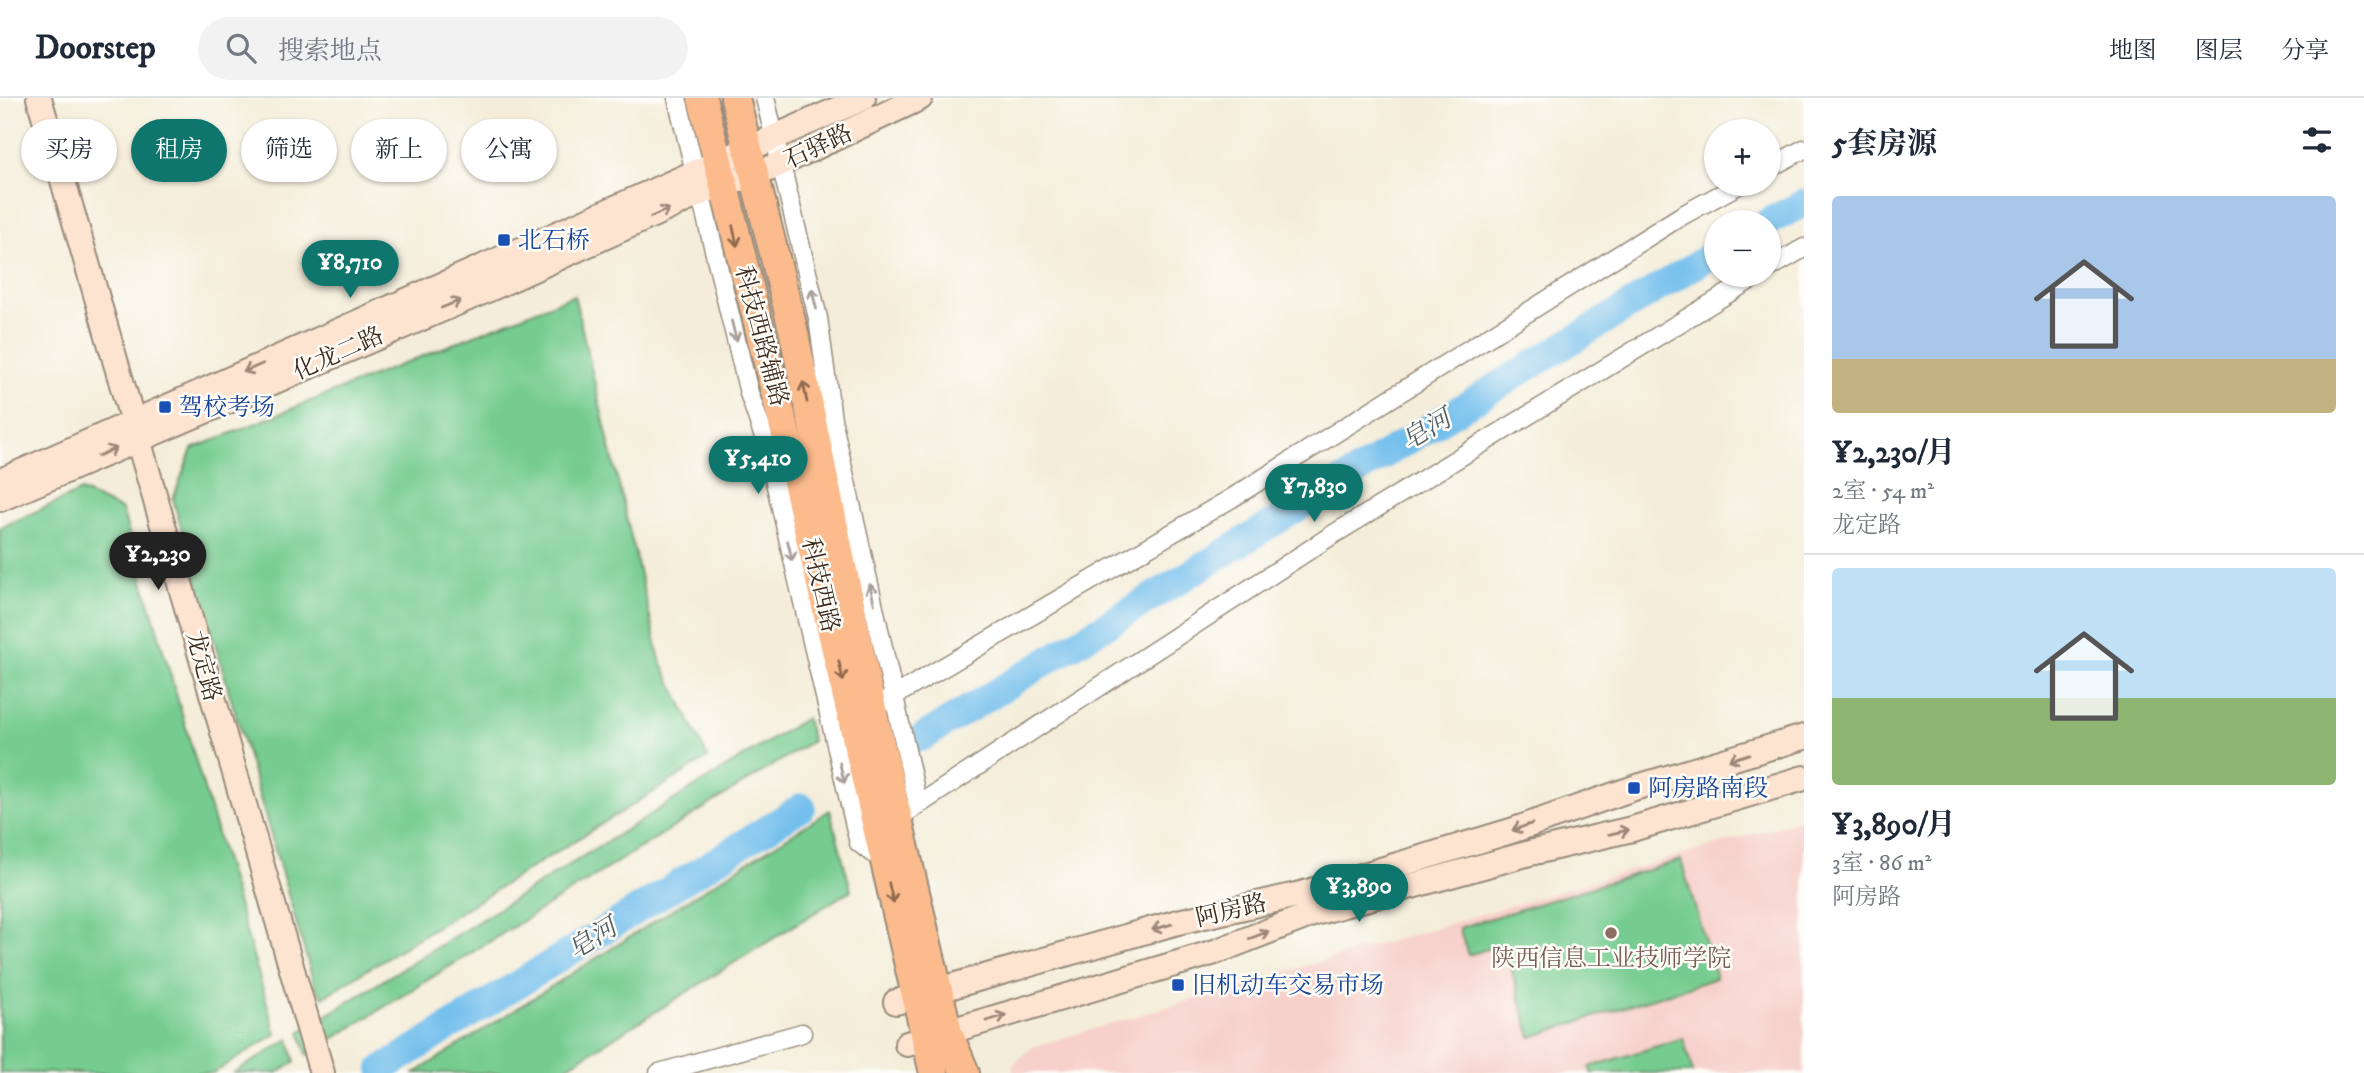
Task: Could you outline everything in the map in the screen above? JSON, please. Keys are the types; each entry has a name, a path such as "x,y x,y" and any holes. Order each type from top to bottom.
{"main road":[{"name":"科技西路","path":"702,98 710,177 792,461 934,1073"},
{"name":"科技西路","path":"736,98 908,811 916,997"},
{"name":"科技西路","path":"926,1039 965,1073"}],"street":[{"name":"龙定路","path":"38,98 323,1073"},
{"path":"677,98 710,177"},
{"name":"科技西路辅路","path":"765,98 818,318 832,419 883,702"},
{"name":"石驿路","path":"751,162 775,137 863,98"},
{"name":"石驿路","path":"710,177 751,162 781,163 920,98"},
{"path":"1781,161 1804,149"},
{"name":"化龙二路","path":"0,481 134,431 485,291 710,177"},
{"path":"883,702 1232,498 1670,223 1718,196"},
{"path":"1781,261 1804,248"},
{"path":"908,811 1329,537 1738,287"},
{"name":"化龙二路","path":"0,499 134,431"},
{"name":"阿房路","path":"916,997 1178,922 1301,894 1511,831 1634,788 1804,737"},
{"name":"阿房路","path":"926,1039 1215,952 1315,913 1530,853 1632,829 1804,778"},
{"path":"659,1073 802,1033"}],"shaded area":[{"name":"陕西信息工业技师学院","path":"1804,819 1804,1073 1014,1073 1012,1066 1032,1047"}],"green space":[{"path":"574,295 660,660 708,758 323,997 315,987 173,499 192,449"},
{"path":"81,491 122,510 276,1034 213,1073 0,1073 0,528"},
{"path":"806,718 812,741 307,1055 300,1032"},
{"path":"830,810 851,890 557,1073 415,1073"},
{"path":"1681,860 1716,978 1531,1037 1504,944 1468,955 1459,928"},
{"path":"1683,1038 1693,1073 1591,1073 1590,1067"},
{"path":"289,1039 295,1062 277,1073 234,1073"}],"waterway":[{"name":"皂河","path":"1781,215 1804,203"},
{"name":"皂河","path":"921,738 1704,260"},
{"name":"皂河","path":"382,1069 802,807"}],"place":[{"name":"北石桥","path":"504,240"},
{"name":"驾校考场","path":"165,407"},
{"name":"阿房路南段","path":"1634,788"},
{"name":"陕西信息工业技师学院","path":"1611,933"},
{"name":"旧机动车交易市场","path":"1178,985"}]}
